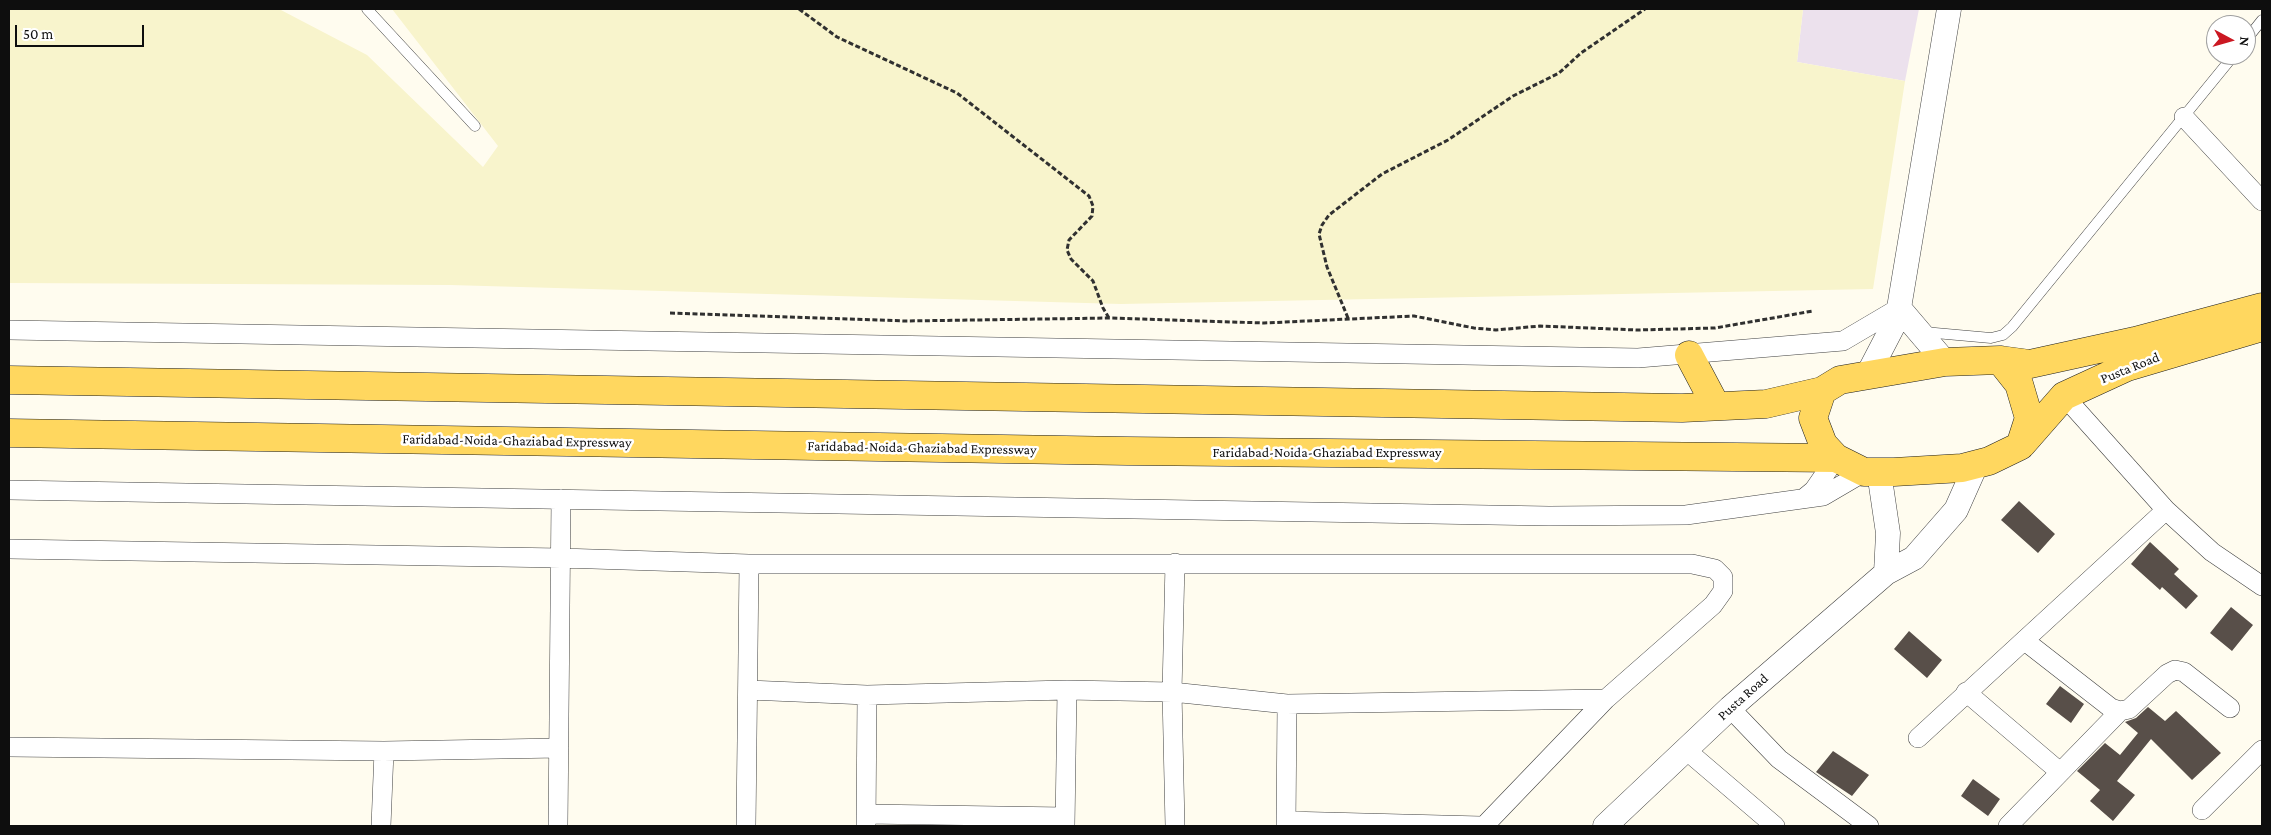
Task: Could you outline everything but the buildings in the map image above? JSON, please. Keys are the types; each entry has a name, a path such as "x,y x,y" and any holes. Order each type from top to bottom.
{"main road":[{"name":"Pusta Road","path":"2000,360 2030,364 2096,350 2262,307"},
{"name":"Pusta Road","path":"2020,446 2064,396 2127,366 2262,327"},
{"path":"1689,356 1716,406"},
{"path":"9,380 1652,407 1766,404 1822,391 1840,380 1945,362 2000,360 2019,384 2029,418 2020,446"},
{"name":"Faridabad-Noida-Ghaziabad Expressway","path":"1822,391 1813,418 1823,444 1836,458"},
{"name":"Faridabad-Noida-Ghaziabad Expressway","path":"9,433 1107,451 1836,458 1871,472 1962,468 1989,461 2020,446"}],"street":[{"path":"1867,376 1893,326 1899,308 1949,9"},
{"path":"2184,116 2262,201"},
{"path":"1899,308 1945,362"},
{"path":"9,330 1638,358 1689,356 1843,342 1899,308"},
{"path":"2064,396 2166,510 2212,552 2262,586"},
{"path":"1803,499 1814,490 1836,458"},
{"name":"Pusta Road","path":"1605,826 1730,708 1886,573 1914,558 1956,510 1976,465"},
{"path":"9,490 1549,516 1686,515 1823,496 1871,472 1888,533 1886,573"},
{"path":"558,826 561,499"},
{"path":"1918,738 2166,510"},
{"path":"9,548 560,558 749,564 1682,564 1715,569 1723,577 1723,591 1713,605 1606,698 1482,826 1286,824 1287,704"},
{"path":"1175,563 1172,692 1175,826"},
{"path":"746,826 749,564"},
{"path":"2025,640 2111,708 2120,711 2129,709 2166,674 2175,670 2184,672 2230,708"},
{"path":"748,690 868,695 1067,690 1172,692 1287,704 1606,698"},
{"path":"868,695 866,820 1065,822 1067,690"},
{"path":"1966,692 2060,772"},
{"path":"1730,708 1779,759 1869,826"},
{"path":"2008,826 2120,711"},
{"path":"9,747 384,751 559,748"},
{"path":"1686,750 1774,826"},
{"path":"2202,810 2262,750"},
{"path":"381,826 384,751"}],"lane":[{"path":"367,9 476,126"},
{"path":"1918,331 1973,338 1991,338 2003,335 2012,327 2226,65"}],"path":[{"path":"799,9 837,37 957,93 1089,196 1093,206 1092,216 1070,240 1067,250 1072,259 1093,281 1103,308 1110,318"},
{"path":"1348,318 1327,266 1319,234 1322,225 1330,215 1382,174 1448,140 1513,96 1558,73 1581,53 1645,9"},
{"path":"670,313 906,321 1110,318 1264,323 1414,316 1474,328 1496,330 1540,326 1637,330 1715,328 1813,311"}],"shaded area":[{"path":"9,9 279,9 367,55 483,167 498,146 392,9 1803,9 1797,62 1905,81 1873,289 1121,304 450,285 9,283"},
{"path":"1803,9 1919,9 1905,81 1797,62"}]}
